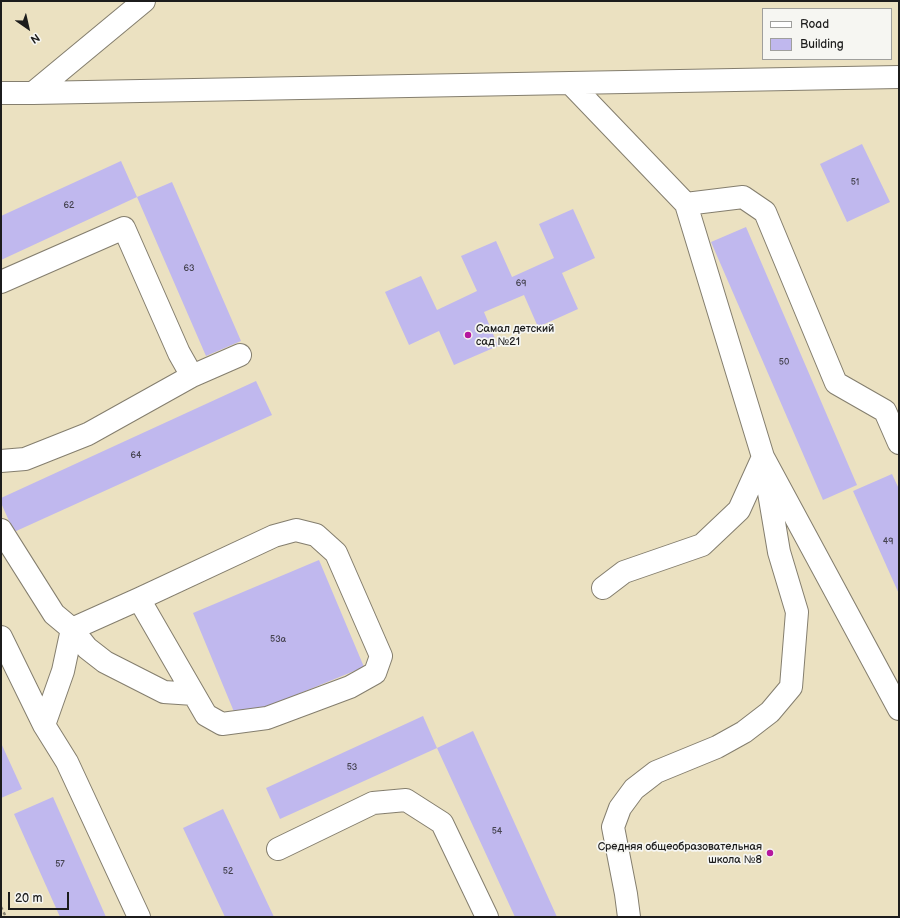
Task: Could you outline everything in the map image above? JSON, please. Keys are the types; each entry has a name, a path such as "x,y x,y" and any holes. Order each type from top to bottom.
{"lane":[{"path":"33,93 144,1"},
{"path":"1,93 899,77"},
{"path":"570,83 686,204 763,457 779,552 797,612 791,687 770,712 744,732 717,747 656,772 634,789 620,808 613,827 629,917"},
{"path":"686,204 743,197 764,212 836,383 885,410 899,443"},
{"path":"1,282 124,228 179,353 192,376"},
{"path":"1,461 25,459 88,434 192,376 240,355"},
{"path":"603,588 624,572 702,545 739,510 763,457"},
{"path":"763,457 899,709"},
{"path":"1,530 54,614 72,629 87,648 106,662 164,692 194,694"},
{"path":"72,629 274,536 296,530 316,535 336,553 381,656 375,673 350,687 267,718 222,724 206,715 139,599"},
{"path":"44,725 62,671 72,629"},
{"path":"1,637 44,725 67,762 139,917"},
{"path":"278,849 373,803 406,800 442,822 487,917"}],"path":[{"path":"1,907 6,917"}],"building":[{"path":"862,144 890,202 847,222 820,164"},
{"path":"121,161 137,197 1,260 1,216"},
{"path":"172,182 241,341 206,356 137,197"},
{"path":"573,209 595,258 562,273 578,309 538,327 524,295 484,312 498,346 454,365 439,331 409,345 385,292 421,276 437,310 477,291 461,256 496,241 512,277 554,258 539,224"},
{"path":"746,227 857,485 823,500 711,242"},
{"path":"256,381 272,415 14,532 1,503 1,498"},
{"path":"892,474 899,489 899,594 853,491"},
{"path":"319,560 364,667 237,719 193,613"},
{"path":"423,716 437,748 280,819 266,788"},
{"path":"473,731 557,917 515,917 437,748"},
{"path":"1,743 22,789 1,798"},
{"path":"53,797 106,917 60,917 14,814"},
{"path":"223,809 274,917 225,917 183,828"}],"place":[{"name":"Самал детский сад №21","path":"468,335"},
{"name":"Средняя общеобразовательная школа №8","path":"770,853"}]}
